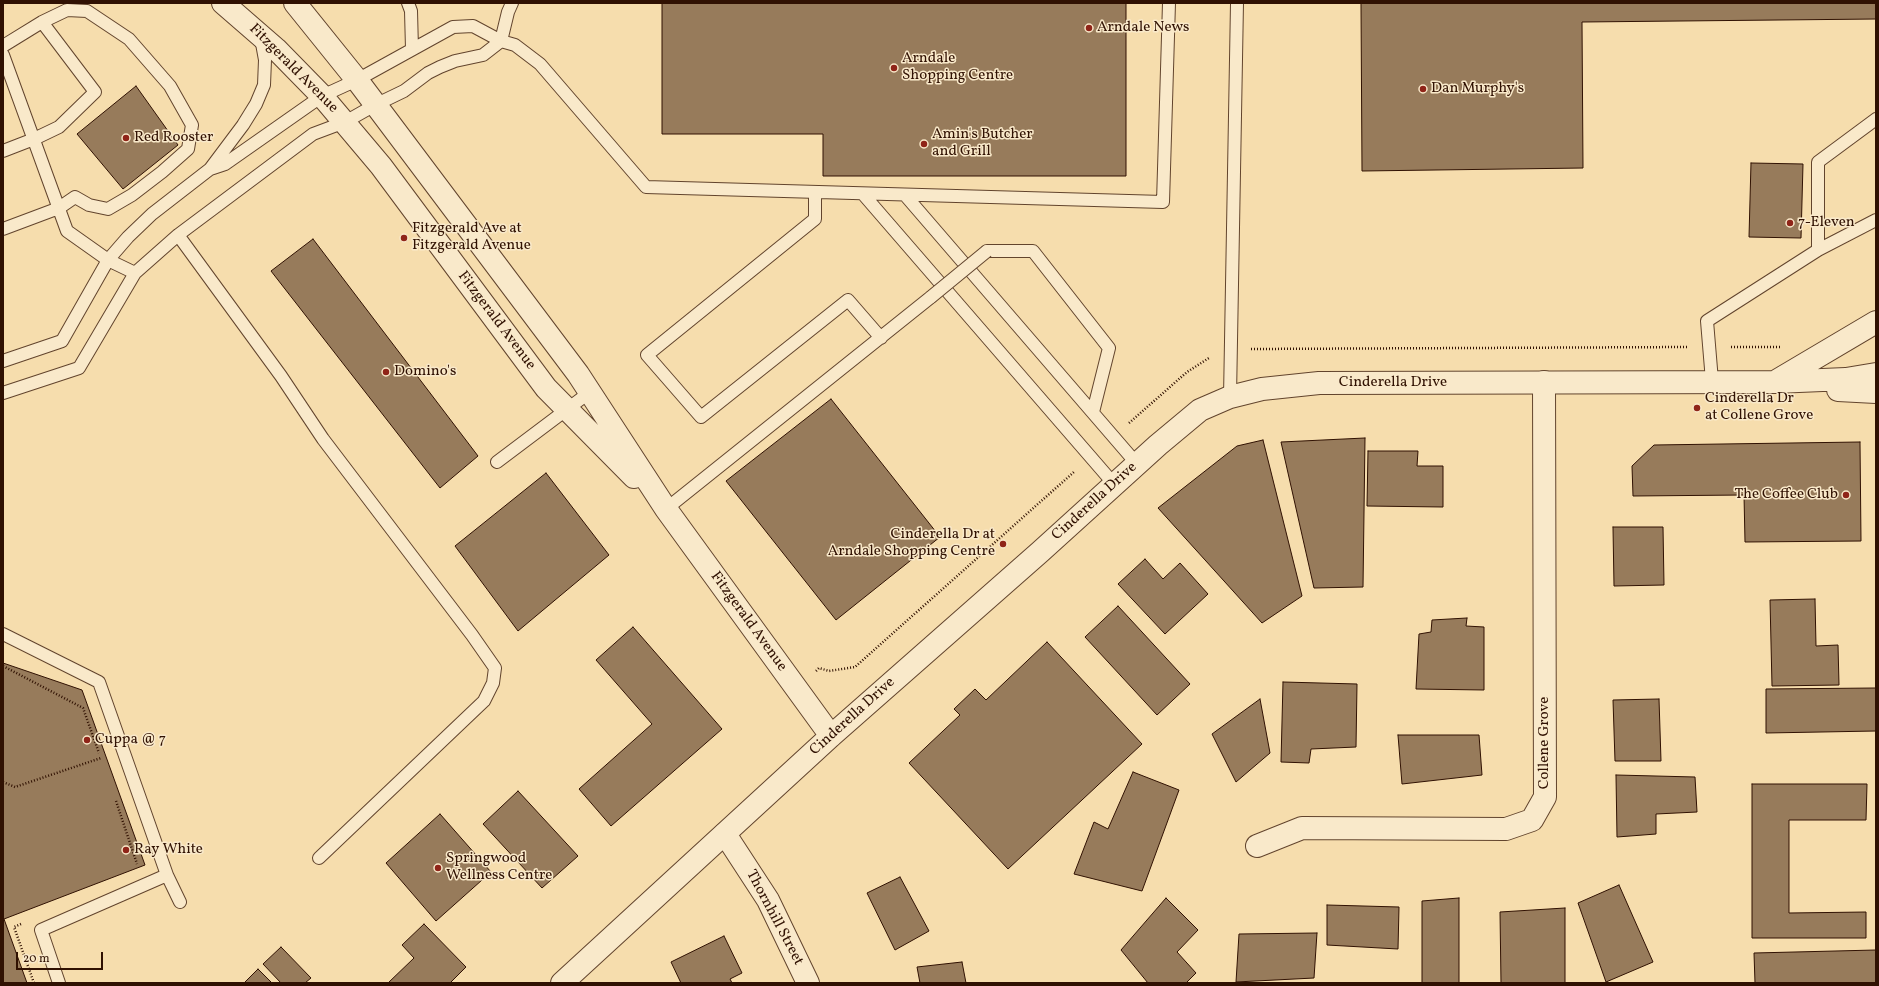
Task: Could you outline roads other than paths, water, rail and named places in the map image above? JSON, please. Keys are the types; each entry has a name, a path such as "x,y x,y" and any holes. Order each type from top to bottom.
{"street":[{"name":"Fitzgerald Avenue","path":"223,3 260,34 322,96 345,122 381,166 546,388 666,508"},
{"name":"Fitzgerald Avenue","path":"295,3 357,80 578,374 666,508 831,736"},
{"path":"1775,382 1876,322"},
{"path":"1775,382 1846,379 1876,374"},
{"name":"Collene Grove","path":"1257,846 1302,828 1506,829 1532,820 1545,797 1544,382"},
{"path":"1775,382 1822,389 1876,392"},
{"name":"Cinderella Drive","path":"562,983 831,736 1034,557 1114,484 1200,410 1230,396 1262,389 1319,383 1775,382"},
{"name":"Thornhill Street","path":"725,834 768,900 808,983"}],"lane":[{"path":"408,3 411,11 412,49"},
{"path":"3,393 79,368 135,273 178,235 313,134 345,122 375,105 404,92 428,73 455,61 483,54 501,41 508,12 512,3"},
{"path":"210,169 225,164 322,96 357,80 453,27 473,26 501,41 515,45 540,64 646,187 1163,202 1169,3"},
{"path":"1230,396 1238,3"},
{"path":"3,46 42,22 67,10 87,11 129,39 170,86 192,126 188,149 162,172 132,195 108,209 89,205 75,197 59,208 3,229"},
{"path":"3,151 59,127 95,92 42,22"},
{"path":"3,361 62,342 108,260 128,237 152,214 210,169 243,125 256,104 264,85 265,60 260,34"},
{"path":"3,55 5,67 34,139 67,232 108,260 135,273"},
{"path":"1818,250 1818,162 1876,119"},
{"path":"815,192 815,219 647,355 701,417 848,300 881,338"},
{"path":"863,194 1114,484"},
{"path":"905,195 1137,464"},
{"path":"1712,381 1707,321 1818,250 1876,220"},
{"path":"178,235 281,376 323,439 464,623 489,657 494,668 493,683 484,701 319,858"},
{"path":"666,508 931,298 987,251 1033,251 1109,348 1092,412"},
{"path":"498,462 590,392"},
{"path":"3,634 99,682 167,875 180,902"},
{"path":"59,983 41,930 167,875"}],"place":[{"name":"Arndale News","path":"1089,28"},
{"name":"Arndale Shopping Centre","path":"894,68"},
{"name":"Dan Murphy's","path":"1423,89"},
{"name":"Red Rooster","path":"126,138"},
{"name":"Amin's Butcher and Grill","path":"924,144"},
{"name":"7-Eleven","path":"1790,223"},
{"name":"Fitzgerald Ave at Fitzgerald Avenue","path":"404,238"},
{"name":"Domino's","path":"386,372"},
{"name":"Cinderella Dr at Collene Grove","path":"1697,408"},
{"name":"The Coffee Club","path":"1846,495"},
{"name":"Cinderella Dr at Arndale Shopping Centre","path":"1003,544"},
{"name":"Cuppa @ 7","path":"87,740"},
{"name":"Ray White","path":"126,850"},
{"name":"Springwood Wellness Centre","path":"438,868"}]}
